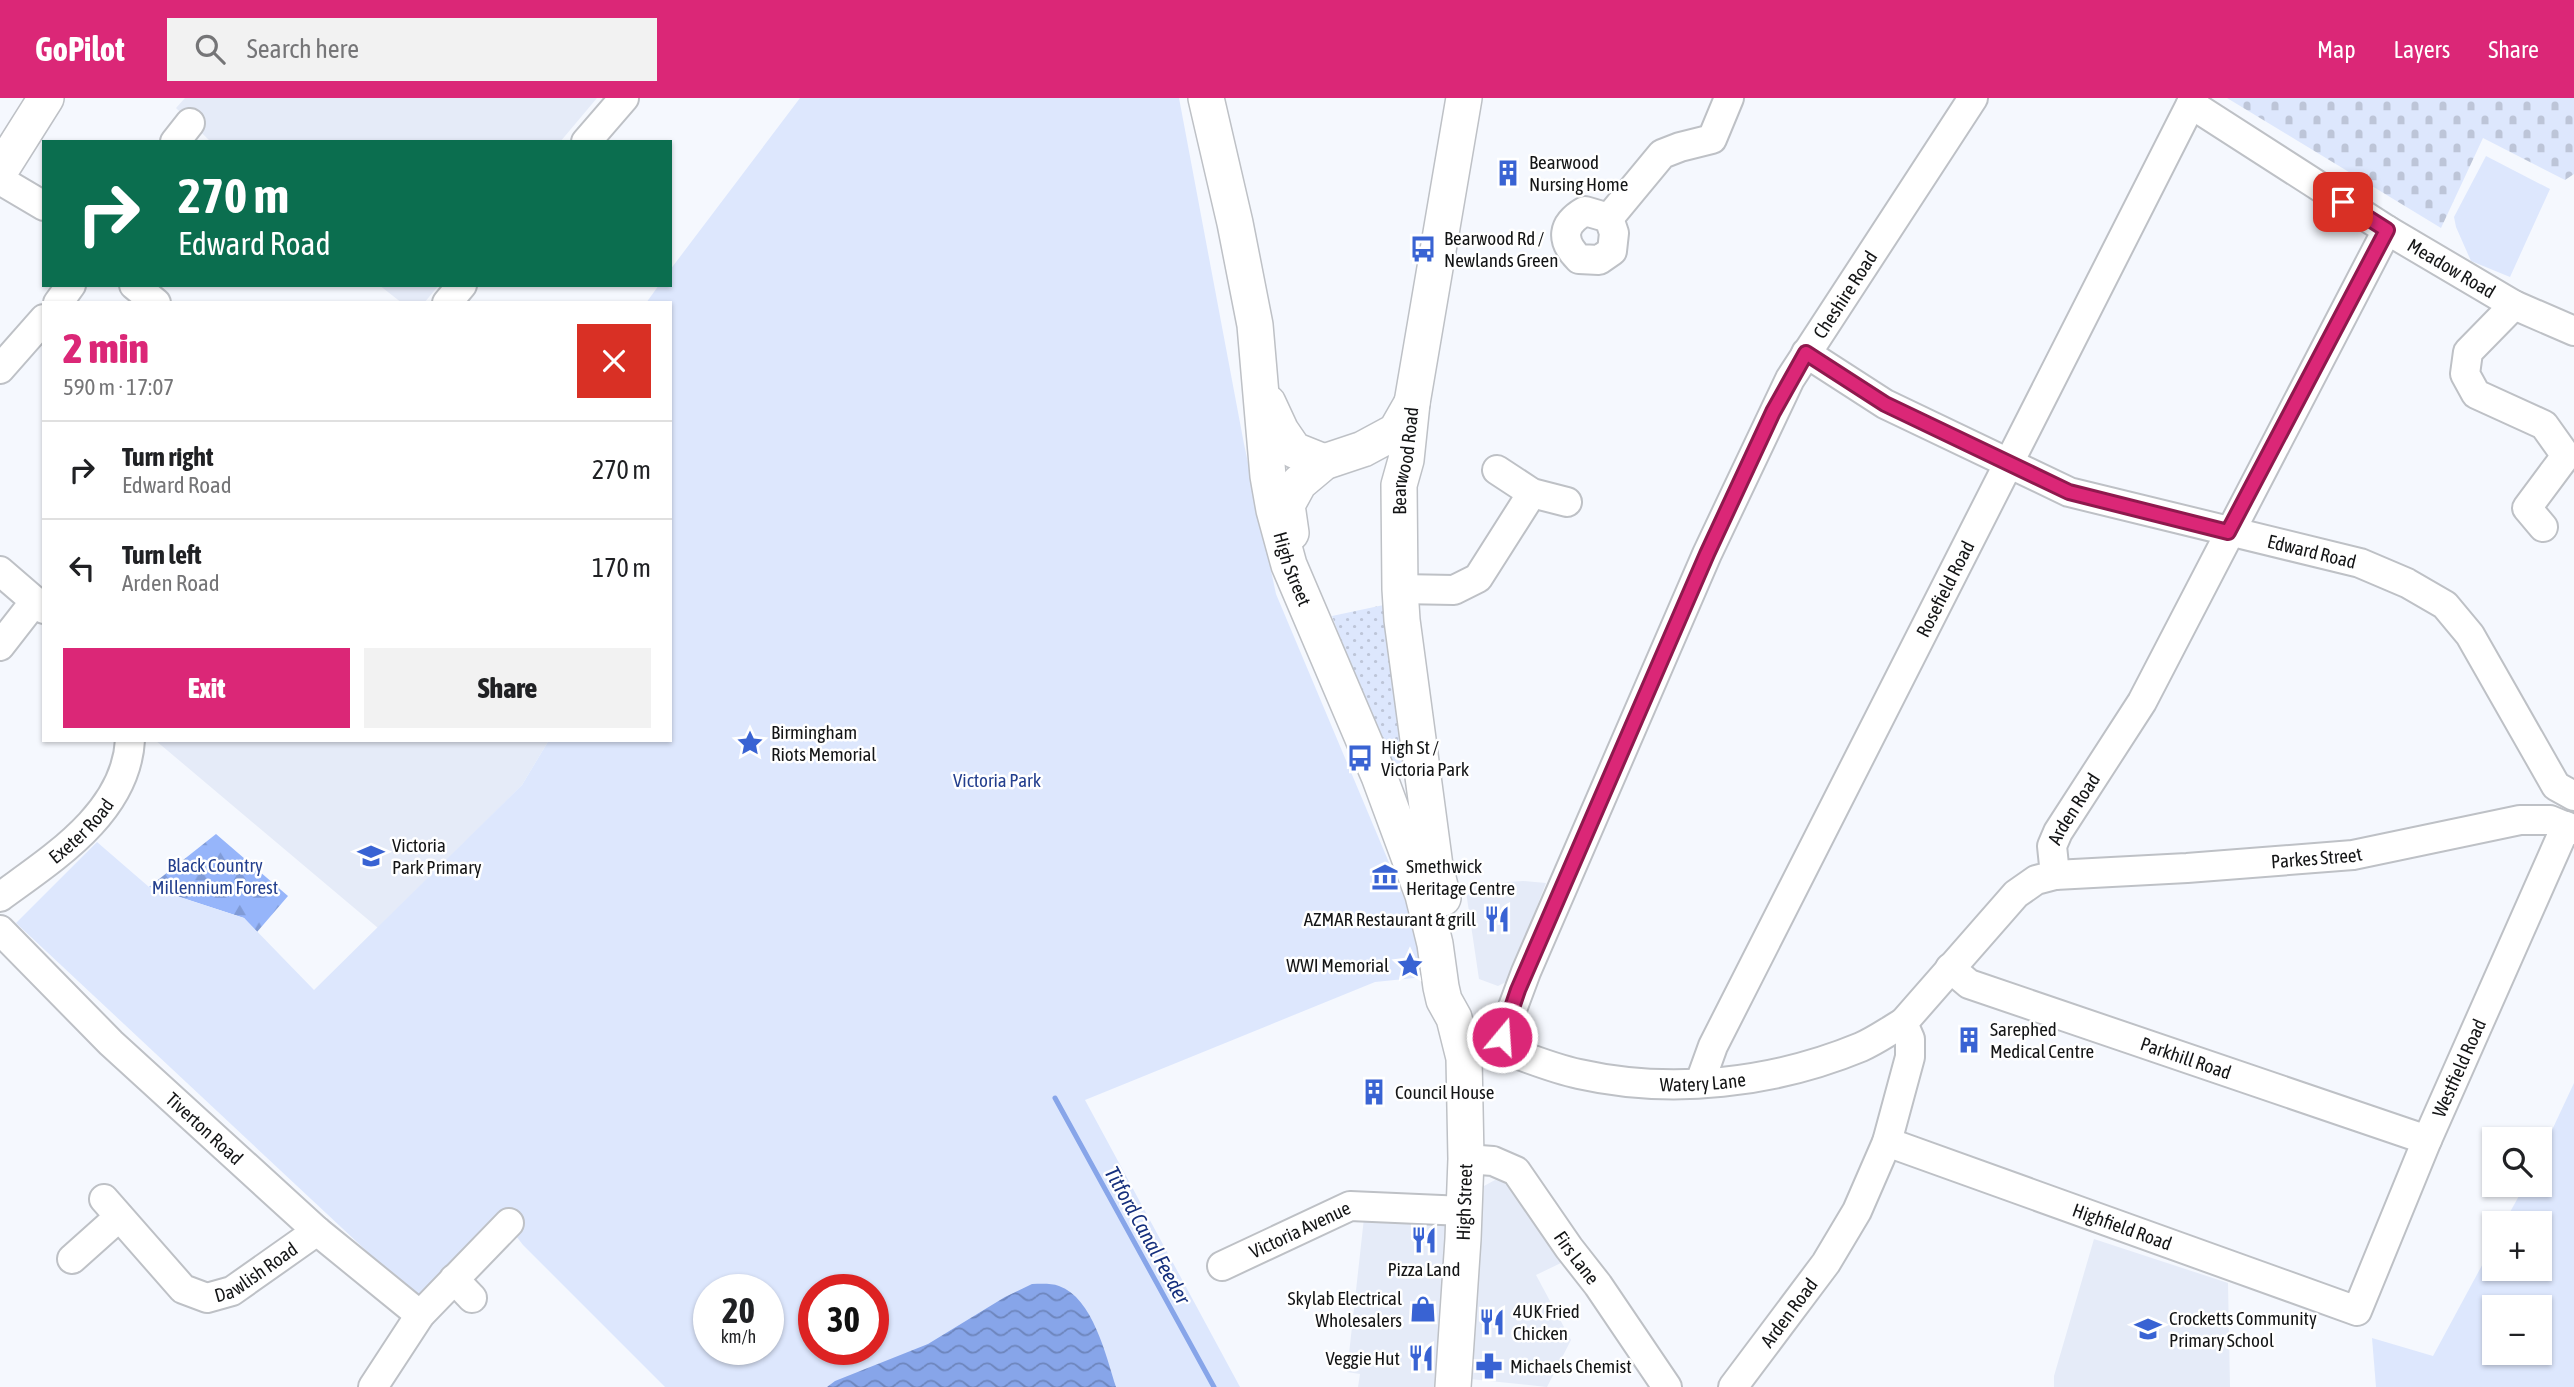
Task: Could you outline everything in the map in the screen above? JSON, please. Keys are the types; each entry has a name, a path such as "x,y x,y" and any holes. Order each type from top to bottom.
{"main road":[{"path":"0,171 46,98"},
{"name":"High Street","path":"1206,98 1255,325 1268,476 1274,510 1289,565 1379,776 1417,832 1423,895 1435,944 1441,988 1454,1018 1464,1058 1466,1158 1453,1387"},
{"name":"Bearwood Road","path":"1417,832 1421,753 1400,589 1399,485 1406,460 1412,403 1464,98"},
{"path":"1262,390 1281,431 1294,450 1324,463"},
{"path":"1314,623 1289,526 1287,505 1299,483 1324,463 1363,449 1396,431 1412,403"},
{"path":"1363,449 1379,455 1388,464 1399,485"},
{"path":"1379,776 1395,778 1409,772 1421,753"}],"street":[{"path":"588,140 624,98"},
{"path":"1609,218 1662,154 1712,139 1728,98"},
{"name":"Cheshire Road","path":"1498,1047 1510,1009 1707,554 1773,412 1806,353 1973,98"},
{"name":"Meadow Road","path":"2193,101 2387,230 2514,305 2574,331"},
{"name":"Rosefield Road","path":"1700,1082 1713,1046 2193,101"},
{"path":"0,180 42,205"},
{"name":"Arden Road","path":"1732,1387 1826,1264 1857,1211 1887,1142 1910,1057 1909,1039 1903,1023 2016,894 2036,880 2055,875 2052,846 2058,832 2142,702 2387,230"},
{"path":"60,301 70,287"},
{"path":"136,287 154,301"},
{"path":"449,301 460,287"},
{"path":"2514,305 2468,352 2465,374 2476,394 2544,425 2564,453 2562,461 2527,508 2543,527"},
{"path":"0,369 42,321"},
{"name":"Edward Road","path":"1806,353 1885,404 2069,492 2360,563 2407,583 2445,605 2470,635 2556,786 2572,793"},
{"path":"1497,470 1532,493 1567,502"},
{"path":"1400,589 1454,590 1478,578 1532,493"},
{"path":"0,571 40,605 0,646"},
{"name":"Exeter Road","path":"0,897 62,851 100,813 114,794 123,775 130,742"},
{"path":"2566,827 2572,793"},
{"name":"Parkes Street","path":"2055,875 2353,855 2520,820 2566,827"},
{"name":"Westfield Road","path":"2357,1311 2427,1140 2566,827"},
{"name":"Tiverton Road","path":"0,930 111,1043 317,1231 420,1315"},
{"name":"Parkhill Road","path":"1950,968 1969,984 2427,1140"},
{"name":"Watery Lane","path":"1498,1047 1545,1065 1581,1074 1654,1083 1700,1082 1763,1077 1809,1065 1863,1046 1903,1023"},
{"path":"1464,1058 1498,1047"},
{"name":"Highfield Road","path":"1887,1142 2357,1311"},
{"name":"Firs Lane","path":"1466,1158 1493,1161 1516,1171 1606,1296 1667,1387"},
{"name":"Victoria Avenue","path":"1222,1266 1350,1206 1464,1212"},
{"name":"Dawlish Road","path":"72,1259 112,1208 183,1289 206,1298 232,1291 317,1231"},
{"path":"373,1387 420,1315 463,1289 509,1223"}],"shaded area":[{"path":"185,98 597,98 562,140 209,140 176,108"},
{"path":"382,287 437,287 426,301 399,301"},
{"name":"Victoria Park Primary","path":"157,742 548,742 522,785 378,928"},
{"path":"1523,881 1546,883 1508,981 1498,986 1479,979 1465,885"},
{"path":"1495,1180 1509,1182 1563,1262 1536,1275 1571,1340 1547,1387 1470,1379 1484,1186"},
{"path":"1449,1217 1437,1387 1358,1387 1360,1374 1347,1372 1364,1218"},
{"name":"Crocketts Community Primary School","path":"2094,1239 2228,1283 2230,1387 2054,1387 2054,1376"}],"green space":[{"name":"Victoria Park","path":"800,98 1179,98 1244,444 1276,594 1414,922 1424,977 1375,982 1085,1100 1240,1387 665,1387 523,1245 503,1219 419,1300 16,923 97,842 149,887 244,918 314,990 522,785 548,742 672,742 672,301 647,301 658,287 672,287 672,267"},
{"path":"2227,98 2574,98 2574,174 2565,180 2483,138 2441,228"},
{"path":"2486,156 2550,189 2510,277 2471,261 2454,217"},
{"path":"1393,603 1411,757 1398,764 1386,759 1332,616"},
{"name":"Black Country Millennium Forest","path":"216,834 288,896 257,932 244,918 149,887"},
{"path":"2574,1083 2574,1387 2376,1387 2372,1338 2433,1356 2482,1265 2482,1281 2552,1281 2552,1211 2511,1211 2518,1197 2552,1197 2552,1130"}],"water":[{"path":"1032,1284 1059,1286 1071,1293 1081,1302 1096,1329 1116,1387 827,1387 835,1381 875,1365 889,1365 889,1360 928,1344 1005,1297"}],"waterway":[{"name":"Titford Canal Feeder","path":"1055,1098 1214,1387"}],"place":[{"name":"Bearwood Nursing Home","path":"1508,173"},
{"name":"Bearwood Rd / Newlands Green","path":"1423,249"},
{"name":"Birmingham Riots Memorial","path":"750,743"},
{"name":"High St / Victoria Park","path":"1360,758"},
{"name":"Victoria Park Primary","path":"371,856"},
{"name":"Smethwick Heritage Centre","path":"1385,877"},
{"name":"AZMAR Restaurant & grill","path":"1497,919"},
{"name":"WWI Memorial","path":"1410,965"},
{"name":"Sarephed Medical Centre","path":"1969,1040"},
{"name":"Council House","path":"1374,1092"},
{"name":"Pizza Land","path":"1424,1240"},
{"name":"Skylab Electrical Wholesalers","path":"1423,1309"},
{"name":"4UK Fried Chicken","path":"1492,1322"},
{"name":"Crocketts Community Primary School","path":"2148,1329"},
{"name":"Veggie Hut","path":"1421,1358"},
{"name":"Michaels Chemist","path":"1489,1366"}],"route":[{"path":"1502,1037 1518,990 1707,554 1773,412 1806,353 1885,404 2069,492 2228,532 2387,230 2343,202"}]}
